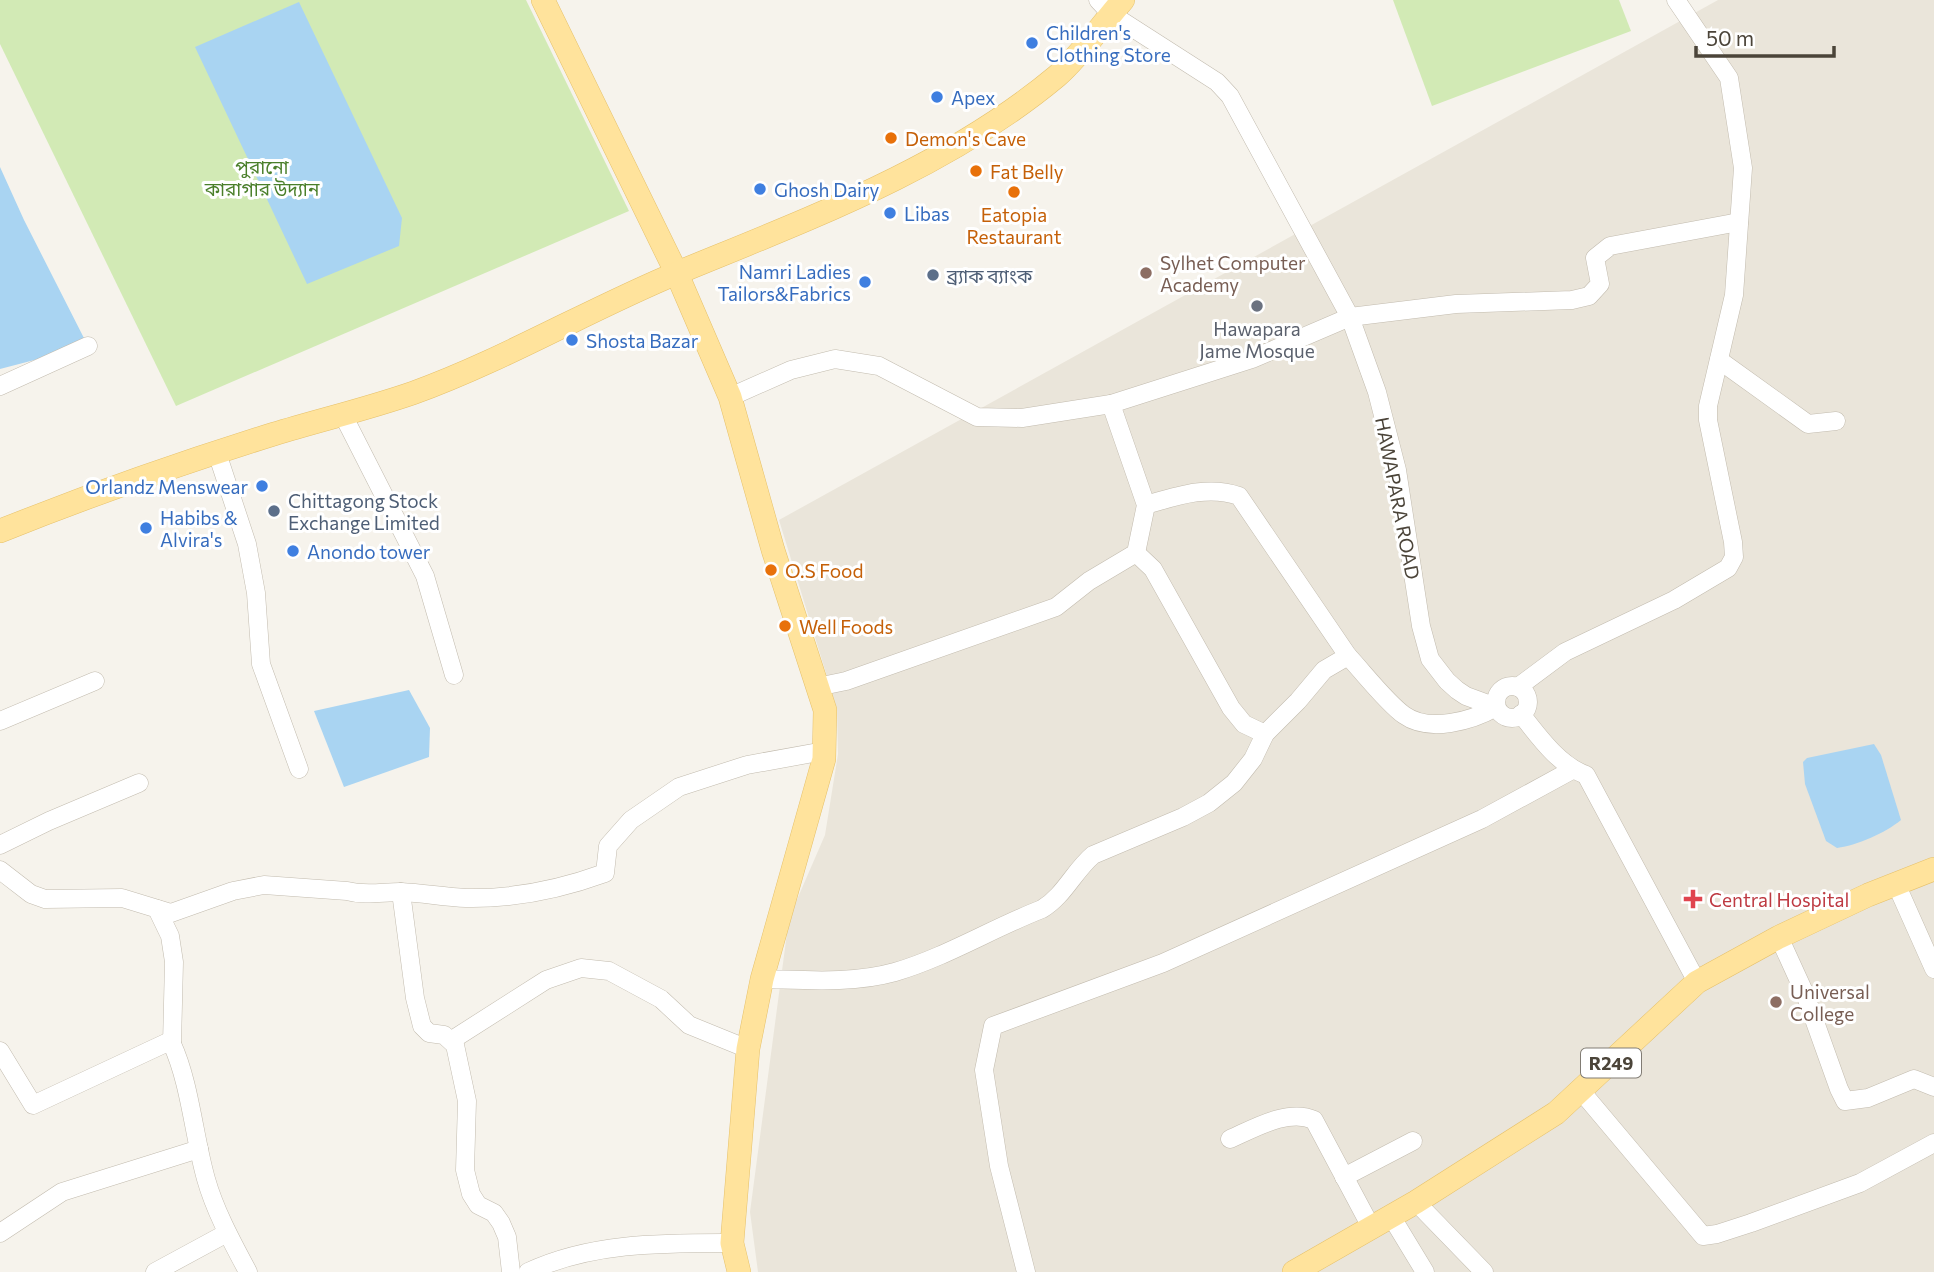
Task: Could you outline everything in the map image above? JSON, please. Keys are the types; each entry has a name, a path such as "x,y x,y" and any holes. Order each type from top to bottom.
{"main road":[{"path":"543,0 677,274 730,397 773,550 825,710 824,751 820,772 762,979 748,1049 732,1243 739,1272"},
{"path":"0,531 79,500 217,453 415,392 677,274 826,211 956,148 1059,74 1111,5"},
{"name":"R249","path":"1294,1272 1416,1202 1556,1113 1697,982 1779,937 1868,895 1897,886 1934,869"}],"street":[{"path":"1518,687 1565,652 1674,600 1728,568 1734,557 1708,421 1708,406 1734,295 1743,168 1729,78 1676,0"},
{"name":"HAWAPARA ROAD","path":"1111,5 1217,82 1230,96 1350,317 1377,392 1397,470 1421,626 1430,659 1447,681 1466,696 1496,707"},
{"path":"730,397 791,370 835,359 879,366 977,417 1023,418 1111,404 1252,359 1350,317 1456,304 1572,300 1589,296 1600,284 1595,258 1610,246 1739,222"},
{"path":"0,386 88,346"},
{"path":"1719,359 1808,424 1836,421"},
{"path":"817,687 883,669 1056,607 1089,581 1136,553 1146,505 1111,404"},
{"path":"343,415 425,576 454,676"},
{"path":"217,453 247,544 256,593 261,664 299,769"},
{"path":"1146,505 1189,493 1223,491 1239,496 1348,656 1405,716 1423,722 1445,724 1485,714 1496,707"},
{"path":"1136,553 1153,569 1231,708 1244,724 1265,734"},
{"path":"762,979 832,981 893,972 1042,909 1054,902 1081,864 1093,855 1183,817 1234,783 1253,759 1265,734 1324,670 1348,656"},
{"path":"0,721 95,681"},
{"path":"1508,686 1518,687 1528,702 1521,714 1512,718 1496,707 1498,692 1508,686"},
{"path":"1521,714 1539,737 1572,770 1586,775 1697,982"},
{"path":"0,870 31,894 45,899 122,898 171,913 233,891 264,885 347,891 359,895 401,892 468,898 522,895 581,882 605,873 608,846 631,820 679,787 747,765 824,751"},
{"path":"1026,1272 999,1166 984,1070 993,1026 1163,963 1482,819 1572,770"},
{"path":"0,845 139,783"},
{"path":"1897,886 1934,970"},
{"path":"401,892 415,998 422,1026 429,1033 444,1035 452,1040 467,1101 466,1170 471,1194 478,1205 494,1213 501,1223 507,1237 511,1272"},
{"path":"157,909 170,936 174,962 172,1044 190,1105 206,1181 248,1272"},
{"path":"1779,937 1805,994 1843,1100 1849,1102 1868,1098 1914,1079 1934,1087"},
{"path":"452,1040 546,980 581,968 609,971 661,999 689,1025 748,1049"},
{"path":"0,1051 33,1105 167,1042 172,1044"},
{"path":"1581,1091 1703,1236 1751,1223 1860,1183 1934,1143"},
{"path":"1230,1139 1261,1125 1306,1116 1317,1123 1370,1227"},
{"path":"1345,1177 1413,1141"},
{"path":"0,1233 62,1192 199,1149"},
{"path":"1416,1202 1484,1272"},
{"path":"1391,1216 1424,1272"},
{"path":"155,1272 228,1233"},
{"path":"528,1272 548,1262 588,1251 682,1243 732,1243"}],"shaded area":[{"path":"1718,0 1934,0 1934,1272 758,1272 750,1212 789,918 825,835 838,754 837,709 779,520"}],"green space":[{"name":"পুরানো কারাগার উদ্যান","path":"0,0 526,0 629,211 176,406 0,44"},
{"path":"1393,0 1619,0 1631,31 1432,106"}],"water":[{"path":"299,2 402,218 399,246 307,284 195,47"},
{"path":"0,167 88,346 0,369"},
{"path":"409,690 430,728 429,757 344,787 314,711"},
{"path":"1874,744 1881,755 1901,820 1871,838 1837,848 1826,841 1805,784 1803,762 1807,758"}],"place":[{"name":"Children's Clothing Store","path":"1032,43"},
{"name":"Apex","path":"937,97"},
{"name":"Demon's Cave","path":"891,138"},
{"name":"Fat Belly","path":"976,171"},
{"name":"Ghosh Dairy","path":"760,189"},
{"name":"Eatopia Restaurant","path":"1014,192"},
{"name":"Libas","path":"890,213"},
{"name":"Sylhet Computer Academy","path":"1146,273"},
{"name":"ব্র্যাক ব্যাংক","path":"933,275"},
{"name":"Namri Ladies Tailors&Fabrics","path":"865,282"},
{"name":"Hawapara Jame Mosque","path":"1257,306"},
{"name":"Shosta Bazar","path":"572,340"},
{"name":"Orlandz Menswear","path":"262,486"},
{"name":"Chittagong Stock Exchange Limited","path":"274,511"},
{"name":"Habibs & Alvira's","path":"146,528"},
{"name":"Anondo tower","path":"293,551"},
{"name":"O.S Food","path":"771,570"},
{"name":"Well Foods","path":"785,626"},
{"name":"Central Hospital","path":"1693,899"},
{"name":"Universal College","path":"1776,1002"}]}
